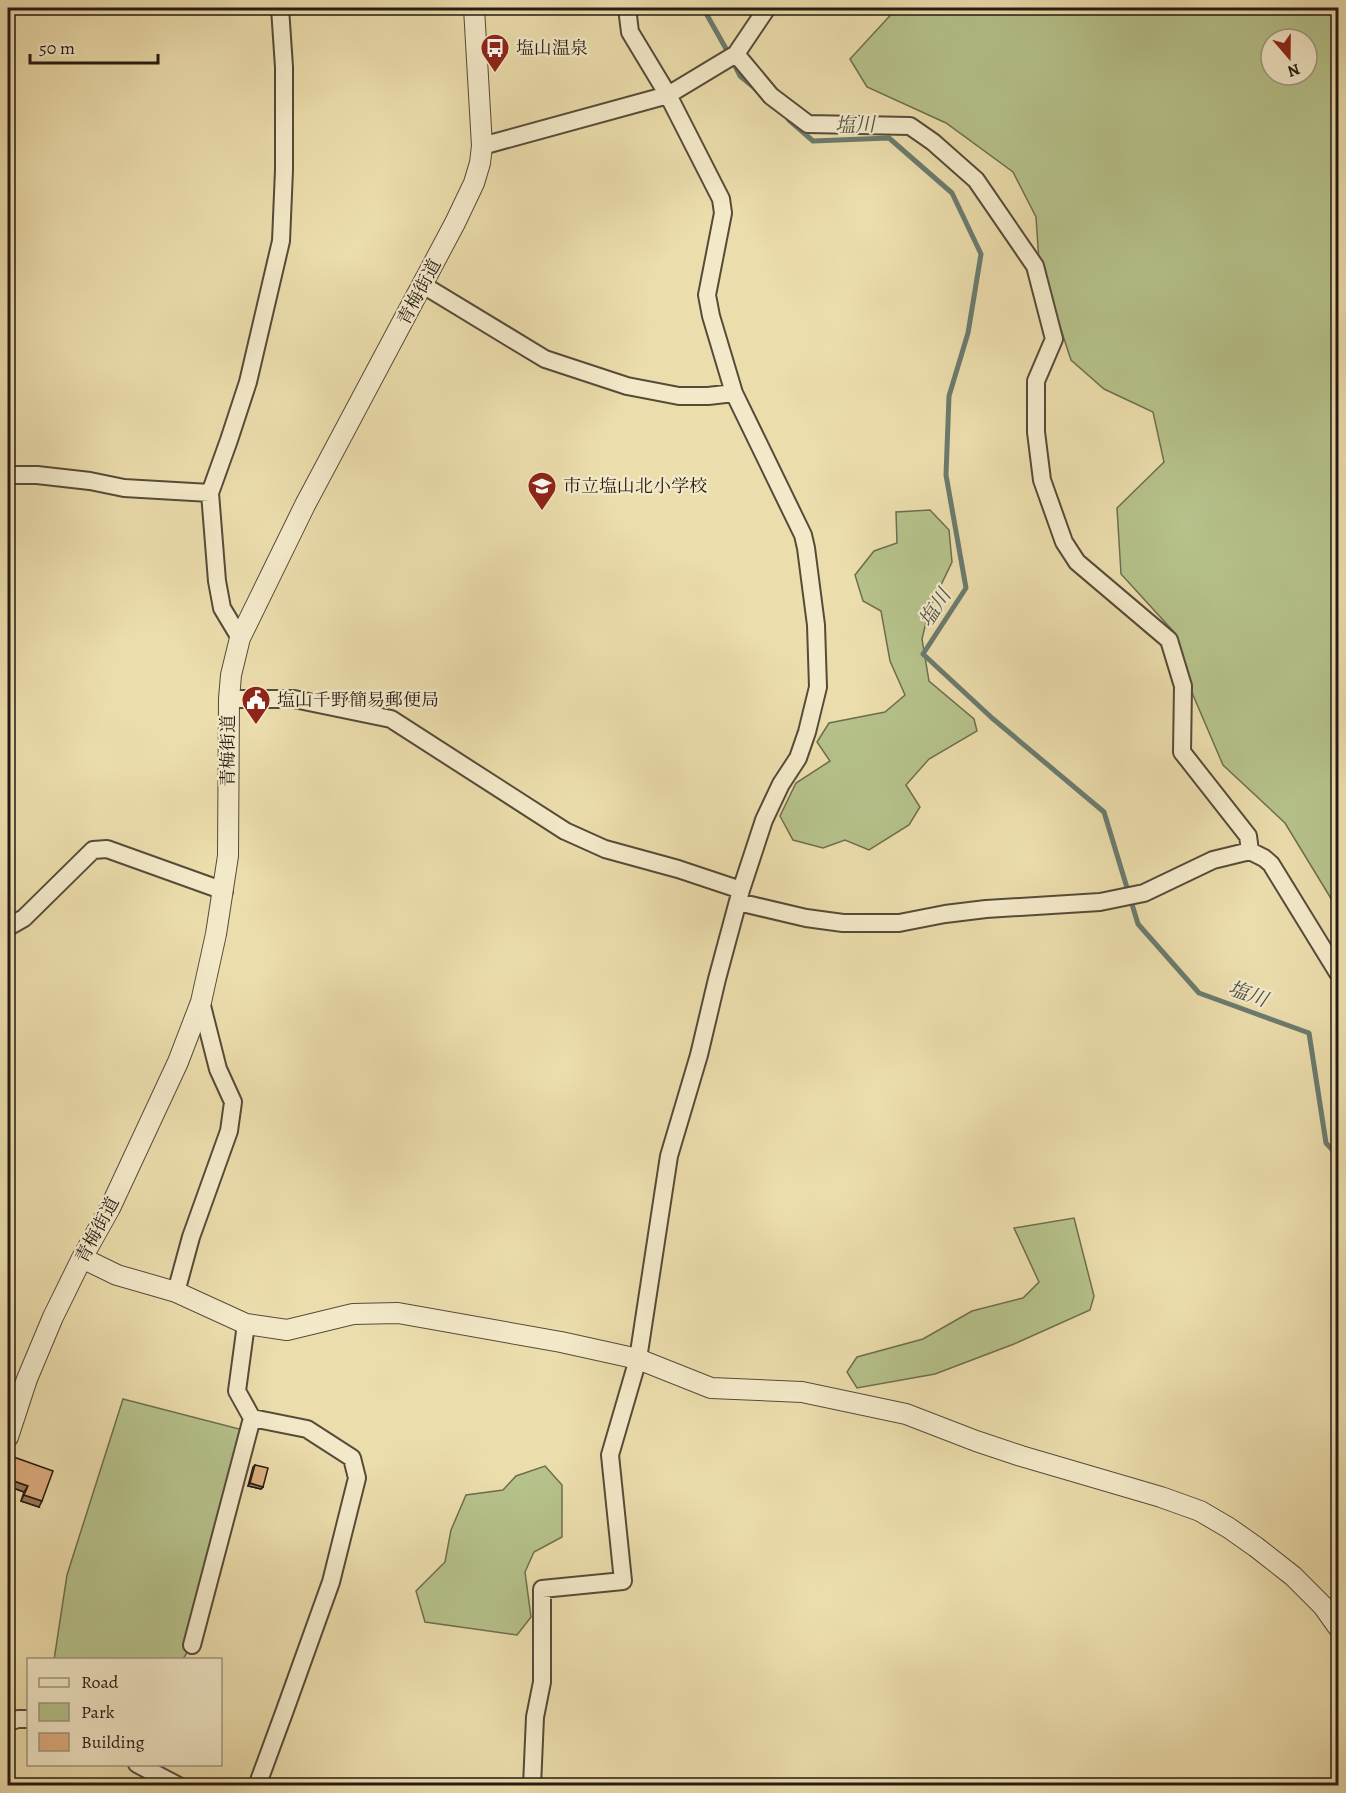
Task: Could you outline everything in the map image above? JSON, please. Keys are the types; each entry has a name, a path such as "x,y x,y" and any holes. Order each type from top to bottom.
{"street":[{"path":"240,638 222,608 217,581 210,493 248,382 282,241 285,170 284,68 280,8"},
{"name":"青梅街道","path":"8,1437 27,1379 52,1317 110,1208 178,1062 201,1002 224,891 228,856 229,699 231,675 240,638 305,505 423,285 474,183 482,146 474,8"},
{"path":"532,1785 535,1717 542,1682 543,1589 623,1581 610,1455 638,1359 669,1156 699,1054 740,896 764,820 781,784 798,758 818,687 816,624 803,535 734,393 711,316 707,295 723,213 721,199 668,95 630,32 627,8"},
{"path":"482,146 668,95 736,55 767,8"},
{"path":"736,55 771,96 808,124 910,126 933,142 976,180 1035,266 1054,339 1036,381 1036,432 1042,480 1064,542 1077,562 1169,640 1183,686 1182,752 1248,836 1250,852"},
{"path":"423,285 545,359 627,386 679,396 734,393"},
{"path":"8,475 37,475 90,481 124,488 210,493"},
{"path":"229,699 294,699 391,719 565,831 605,849 678,869 740,896 806,918 843,923 899,923 986,909 1100,902 1144,893 1213,860 1250,852 1271,864 1338,973"},
{"path":"8,925 24,918 93,850 107,849 224,891"},
{"path":"176,1292 191,1237 229,1131 232,1102 218,1069 201,1002"},
{"path":"82,1258 117,1275 176,1292 246,1324 287,1330 353,1314 399,1313 561,1342 638,1359 711,1388 802,1392 906,1414 1021,1456 1161,1497 1200,1511 1229,1528 1293,1576 1323,1606 1338,1627"},
{"path":"192,1645 252,1418 237,1391 246,1324"},
{"path":"252,1418 307,1429 352,1458 357,1478 331,1582 257,1785"},
{"path":"8,1722 27,1719"},
{"path":"141,1766 179,1785"}],"green space":[{"path":"897,8 1338,8 1338,910 1285,823 1223,765 1193,695 1173,631 1121,574 1117,508 1164,462 1153,412 1104,389 1071,360 1039,262 1036,217 1013,172 946,123 867,87 850,59"},
{"path":"930,510 949,530 952,562 929,610 922,639 929,681 974,719 977,731 929,759 906,785 920,807 909,825 869,850 845,840 823,848 793,840 780,816 796,783 830,761 817,742 829,723 885,712 905,695 890,661 881,611 863,601 855,575 874,551 897,543 896,512"},
{"path":"1074,1218 1094,1296 1090,1310 1014,1344 935,1374 857,1388 847,1372 857,1357 923,1339 972,1311 1023,1298 1039,1282 1014,1228"},
{"path":"123,1399 247,1431 192,1645 184,1658 54,1658 67,1575"},
{"path":"545,1466 562,1485 562,1537 534,1552 525,1572 531,1617 517,1635 425,1622 416,1591 445,1562 451,1530 466,1495 503,1490 516,1476"}],"building":[{"path":"8,1455 53,1471 42,1501 24,1495 28,1486 8,1479"},
{"path":"255,1465 268,1468 263,1487 250,1483"}],"waterway":[{"name":"塩川","path":"703,8 729,54"},
{"name":"塩川","path":"733,62 740,76 756,89"},
{"name":"塩川","path":"789,120 813,141 889,138 952,193 981,254 968,333 949,396 946,475 966,588 923,654 992,718 1104,812 1138,924 1199,993 1309,1033 1326,1143 1338,1156"}],"place":[{"name":"塩山温泉","path":"495,74"},
{"name":"市立塩山北小学校","path":"542,512"},
{"name":"塩山千野簡易郵便局","path":"256,726"}]}
